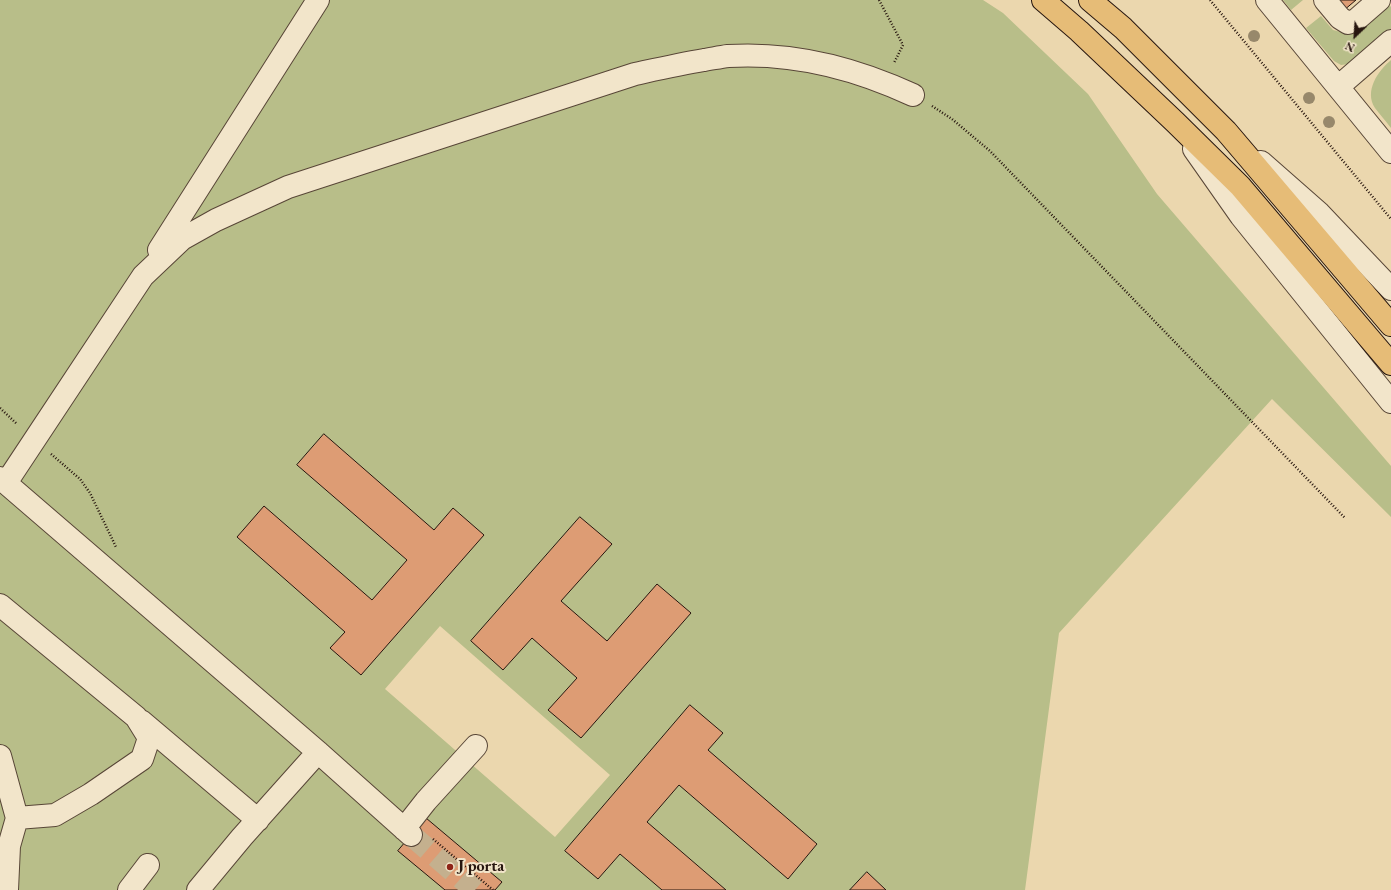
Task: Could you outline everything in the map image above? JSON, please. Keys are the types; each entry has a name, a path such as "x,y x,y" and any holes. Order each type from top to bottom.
{"main road":[{"path":"1042,0 1079,31 1240,186 1391,364"},
{"path":"1090,0 1123,28 1226,131 1391,325"}],"street":[{"path":"318,0 143,276 35,440 3,480 318,752 415,833 426,802 476,746"},
{"path":"1267,0 1391,152"},
{"path":"1325,0 1340,18 1348,23 1356,20 1379,0"},
{"path":"1338,87 1391,41"},
{"path":"143,276 182,239 216,220 288,187 635,74 678,64 727,56 781,56 832,66 883,81 913,94"},
{"path":"1175,122 1241,216 1391,402"},
{"path":"1226,131 1319,213 1391,290"},
{"path":"0,605 136,716 258,820"},
{"path":"18,818 55,815 91,794 142,759 149,738 136,716"},
{"path":"198,890 318,752"},
{"path":"0,756 18,818 8,846 7,890"},
{"path":"129,890 148,865"}],"path":[{"path":"879,0 904,45 883,81"},
{"path":"1210,0 1391,219"},
{"path":"913,94 952,119 990,151 1346,518"},
{"path":"0,408 80,479 90,493 119,552"},
{"path":"415,833 493,890"}],"green space":[{"path":"0,0 983,0 1003,13 1088,94 1157,194 1391,466 1391,517 1272,399 1059,633 1025,890 0,890","holes":["440,626 610,775 555,837 385,689"]},
{"path":"1283,0 1303,0 1291,10"},
{"path":"1387,2 1391,7 1391,30 1349,64 1341,65 1334,61 1306,28 1321,16 1333,30 1341,32 1352,30"},
{"path":"1391,60 1391,128 1375,108 1371,95 1377,76"}],"building":[{"path":"1334,0 1356,0 1343,11"},
{"path":"324,434 434,530 453,508 484,535 361,675 330,648 345,632 237,537 264,506 372,600 407,560 297,465"},
{"path":"580,517 612,544 561,601 607,641 657,584 691,613 581,738 548,710 577,678 532,638 503,670 471,641"},
{"path":"690,705 723,733 708,750 817,844 788,879 679,785 647,822 726,890 662,890 620,854 598,879 565,851"},
{"name":"J porta","path":"426,818 502,882 495,890 445,890 398,851"},
{"path":"867,872 886,890 850,890"}],"tunnel":[{"path":"411,835 475,890"}],"place":[{"name":"J porta","path":"450,867"}]}
